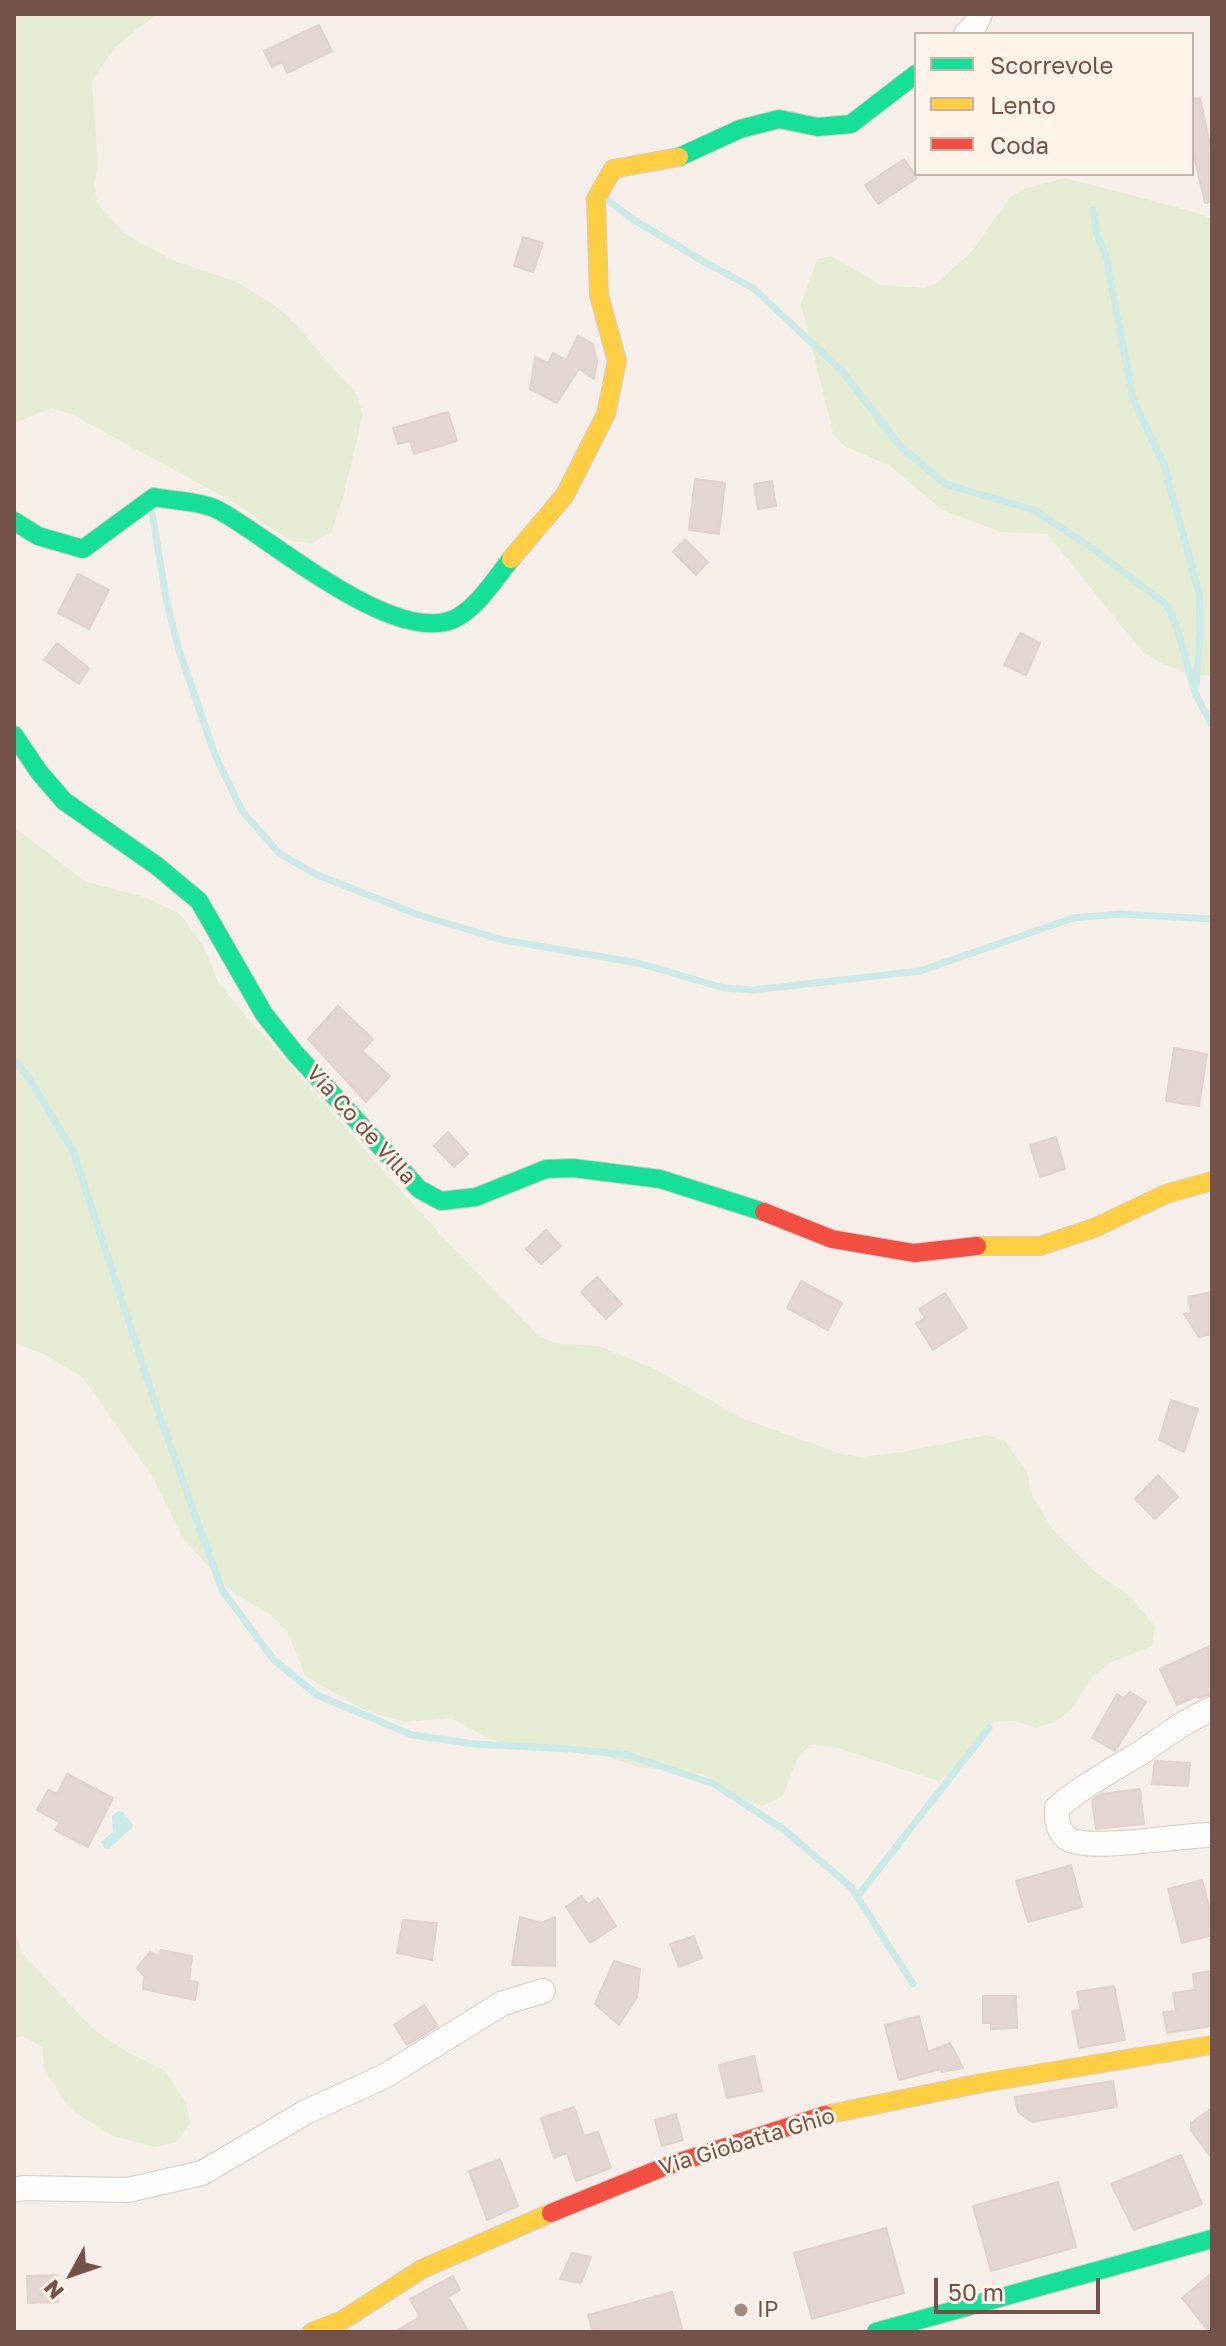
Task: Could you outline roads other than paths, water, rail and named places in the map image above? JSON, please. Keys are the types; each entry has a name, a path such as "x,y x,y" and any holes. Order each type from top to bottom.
{"street":[{"path":"968,32 980,14"},
{"path":"14,521 38,536 83,549 154,497 217,509 322,580 398,617 416,623 435,624 454,619 470,608 565,495 606,414 617,361 599,295 596,199 613,169 680,157 740,129 779,119 818,127 847,115 914,75"},
{"name":"Via Co de Villa","path":"14,735 39,772 64,801 157,866 199,901 264,1014 295,1053 419,1189 441,1201 476,1197 546,1169 573,1168 660,1179 743,1204 832,1239 914,1253 988,1245 1040,1246 1094,1228 1166,1194 1212,1181"},
{"path":"1212,1709 1186,1721 1080,1788 1057,1808 1056,1817 1059,1830 1068,1839 1094,1845 1212,1835"},
{"path":"14,2190 128,2190 202,2173 306,2112 385,2076 503,2003 543,1991"},
{"name":"Via Giobatta Ghio","path":"312,2332 343,2320 422,2269 553,2212 664,2167 803,2122 982,2083 1212,2045"},
{"path":"876,2332 1212,2239"}],"water":[{"path":"118,1811 123,1812 132,1828 109,1849 104,1848 101,1842 113,1832 112,1816"}],"waterway":[{"path":"606,199 631,218 753,288 842,371 900,446 945,484 1034,510 1096,551 1167,605 1177,627 1195,693 1212,725"},
{"path":"1093,210 1096,232 1106,256 1133,399 1164,465 1199,593 1196,687"},
{"path":"152,512 166,598 178,647 215,755 242,811 279,853 315,874 419,915 503,940 638,963 724,988 753,990 920,971 1073,918 1119,914 1212,919"},
{"path":"14,1060 29,1078 73,1151 160,1417 222,1590 274,1660 317,1695 412,1735 475,1744 627,1755 714,1784 783,1829 851,1887 913,1984"},
{"path":"857,1897 989,1728"}],"place":[{"name":"IP","path":"741,2310"}]}
